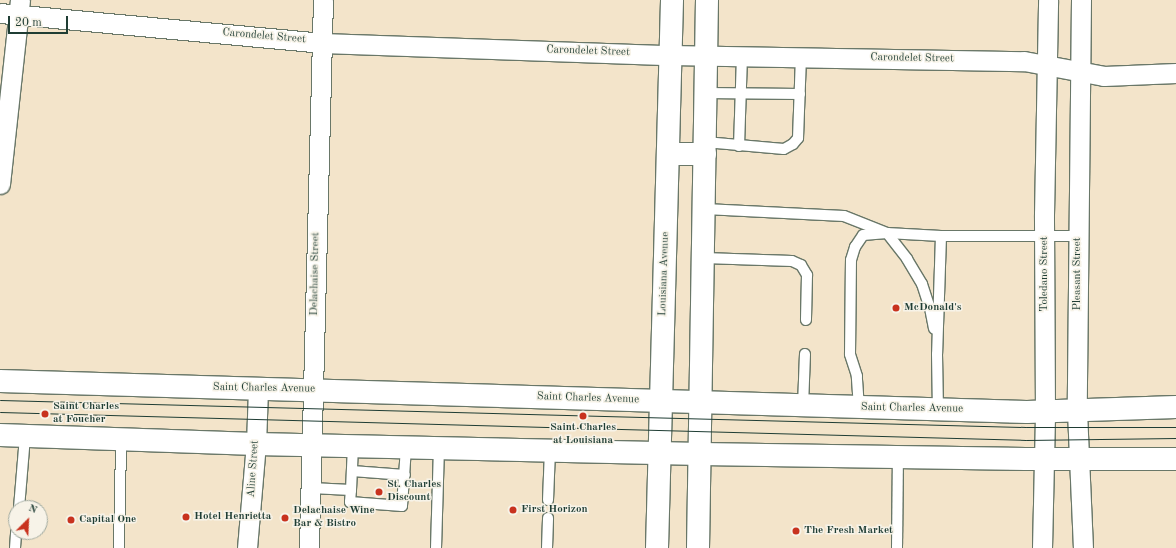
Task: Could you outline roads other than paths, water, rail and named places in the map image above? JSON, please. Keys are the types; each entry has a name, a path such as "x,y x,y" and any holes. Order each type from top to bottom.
{"main road":[{"name":"Louisiana Avenue","path":"657,548 672,0"},
{"path":"698,548 701,454 707,0"},
{"path":"668,154 705,148"},
{"name":"Saint Charles Avenue","path":"0,380 258,390 313,390 938,410 1045,412 1176,408"},
{"path":"0,435 256,444 550,451 1045,459 1176,459"}],"street":[{"name":"Delachaise Street","path":"310,548 311,445 323,0"},
{"name":"Toledano Street","path":"1042,548 1045,459 1044,235 1048,0"},
{"name":"Pleasant Street","path":"1081,0 1077,411 1084,548"},
{"name":"Carondelet Street","path":"13,9 322,43 670,55 1024,62 1104,76 1176,73"},
{"path":"0,184 13,9"},
{"name":"Aline Street","path":"247,548 256,444 258,390"}],"lane":[{"path":"739,146 742,56"},
{"path":"705,148 739,146 784,149 793,144 798,138 801,57"},
{"path":"706,93 800,94"},
{"path":"705,209 844,216 887,233 907,260 922,284 930,308 938,354"},
{"path":"859,408 857,376 850,354 851,260 855,247 863,235 887,233 941,236 1078,236"},
{"path":"938,410 941,236"},
{"path":"704,258 792,261 800,265 807,275 806,320"},
{"path":"803,406 805,354"},
{"path":"20,500 25,436"},
{"path":"119,548 121,439"},
{"path":"353,446 350,502 402,506 406,447"},
{"path":"436,548 439,448"},
{"path":"548,500 550,451"},
{"path":"897,548 898,457"},
{"path":"352,472 405,475"},
{"path":"311,488 351,490"},
{"path":"547,548 548,518"}],"tram line":[{"path":"0,400 1026,427 1176,427"},
{"path":"0,412 1026,440 1176,438"}],"place":[{"name":"McDonald's","path":"896,308"},
{"name":"Saint Charles at Foucher","path":"45,414"},
{"name":"Saint Charles at Louisiana","path":"583,416"},
{"name":"St. Charles Discount","path":"379,492"},
{"name":"First Horizon","path":"513,510"},
{"name":"Hotel Henrietta","path":"186,517"},
{"name":"Delachaise Wine Bar & Bistro","path":"285,518"},
{"name":"Capital One","path":"71,520"},
{"name":"The Fresh Market","path":"796,531"}]}
